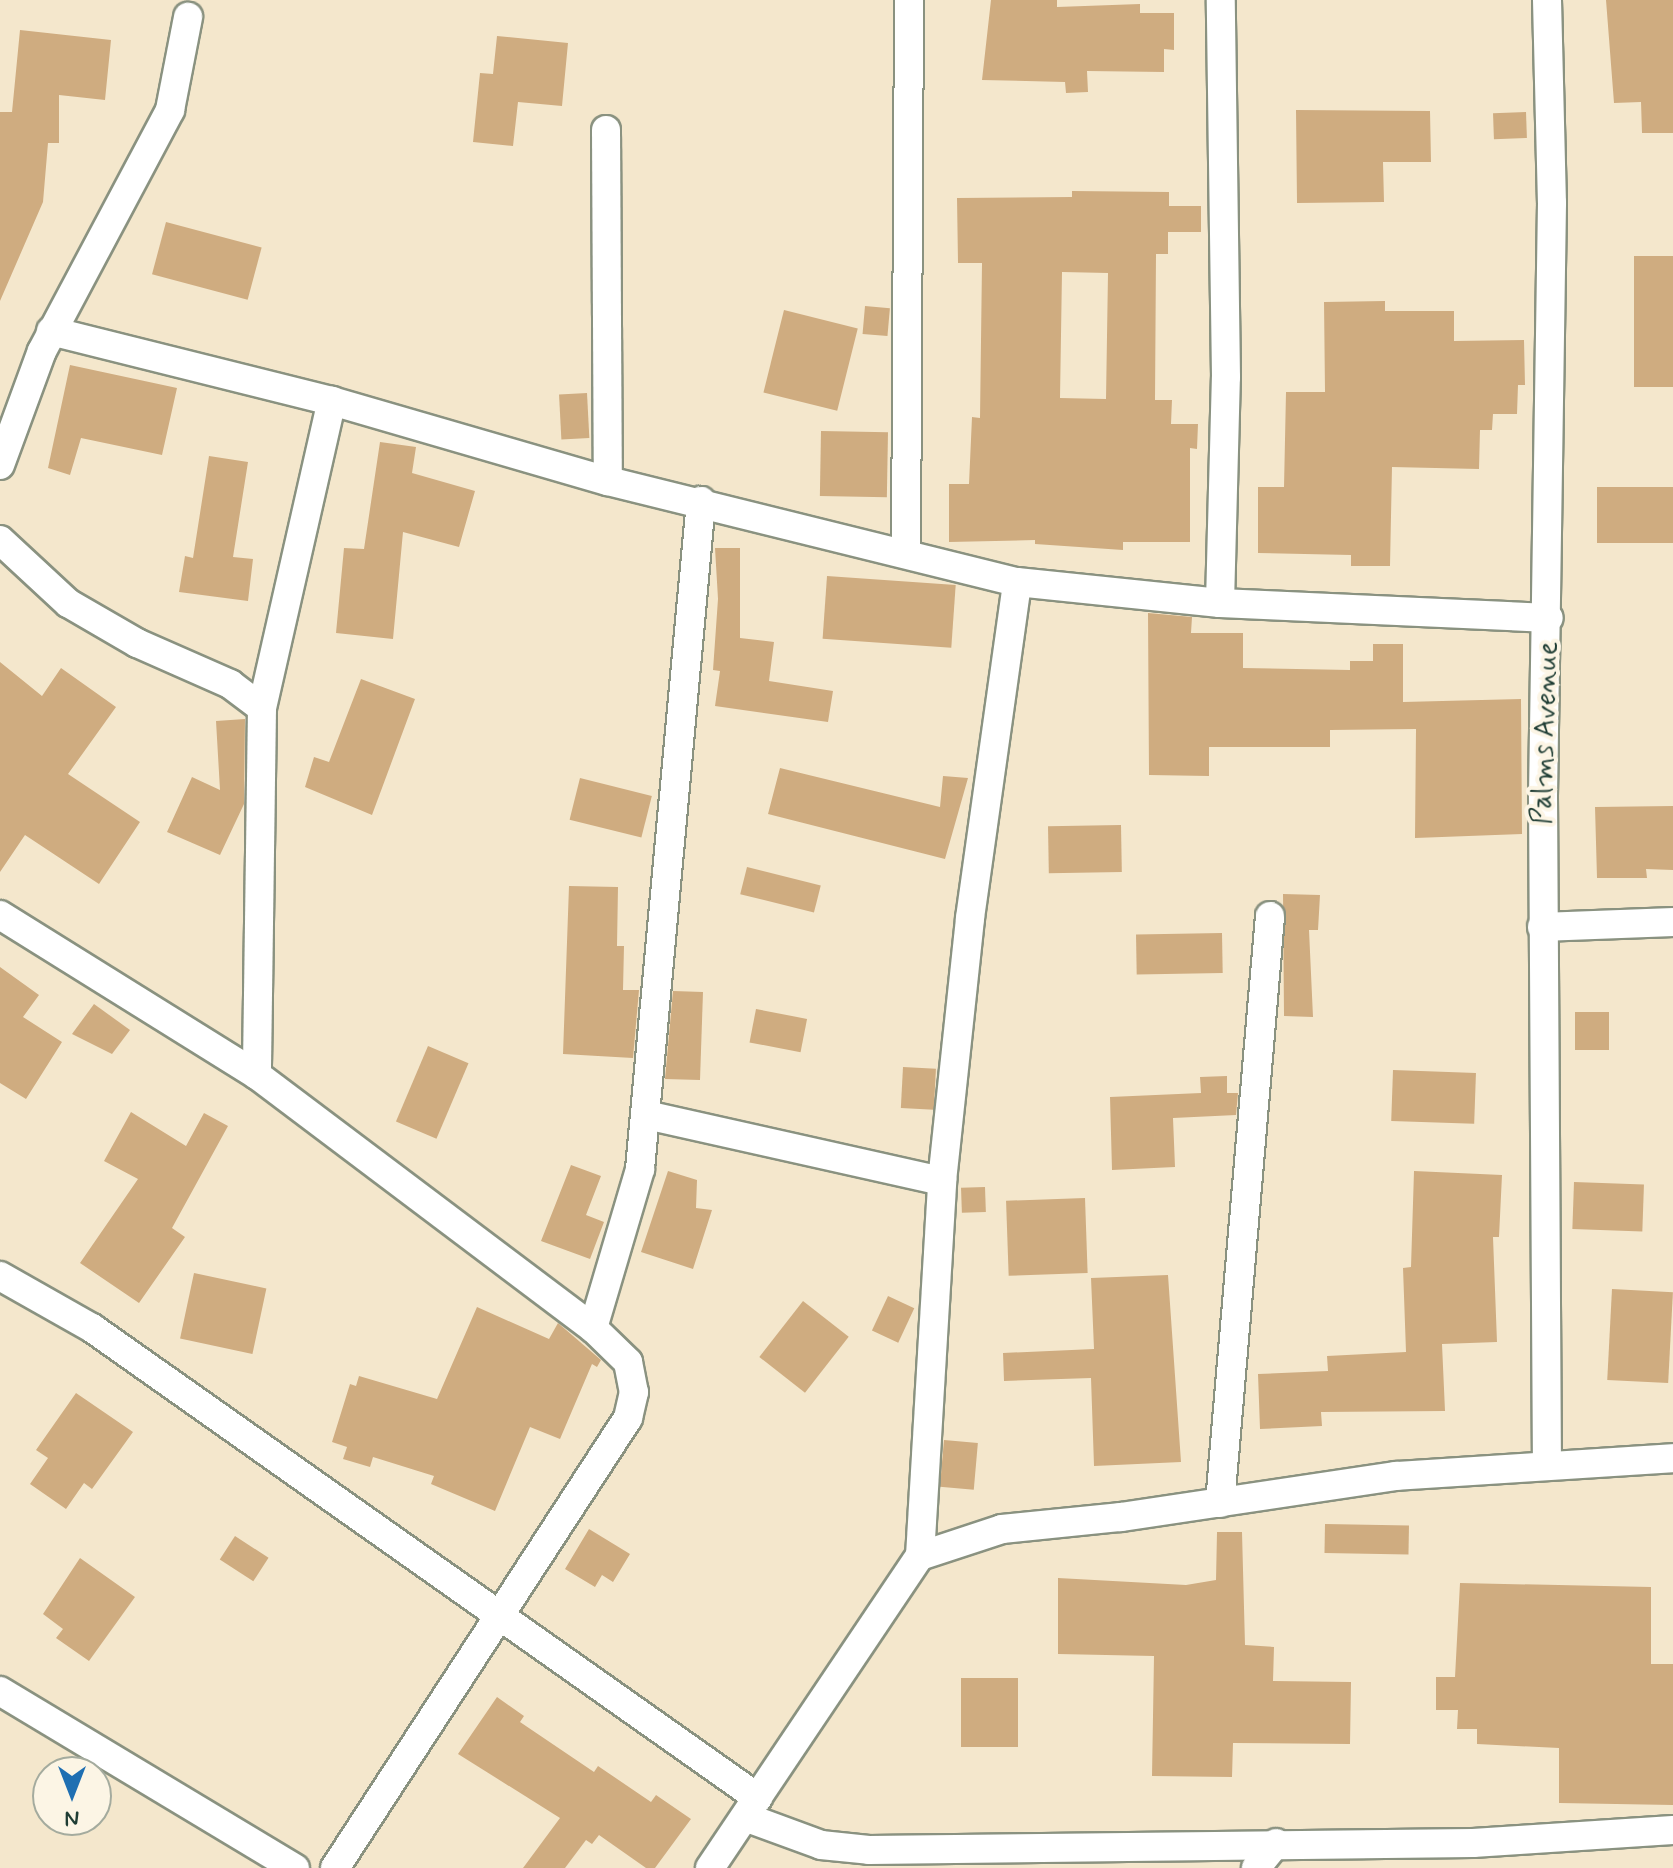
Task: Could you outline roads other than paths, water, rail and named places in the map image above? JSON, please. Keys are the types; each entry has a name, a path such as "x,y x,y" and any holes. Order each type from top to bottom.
{"street":[{"path":"906,553 909,0"},
{"path":"1220,603 1226,377 1221,0"},
{"name":"Palms Avenue","path":"1547,0 1552,203 1549,618 1542,927 1547,1465"},
{"path":"0,465 51,331 170,110 188,17"},
{"path":"606,130 608,481"},
{"path":"51,331 332,401 608,481 701,501 1017,582 1220,603 1549,618"},
{"path":"257,1075 262,708 332,401"},
{"path":"593,1328 640,1169 701,501"},
{"path":"0,540 68,603 137,643 230,684 262,708"},
{"path":"710,1868 920,1556 942,1181 970,918 1017,582"},
{"path":"0,915 257,1075 593,1328 628,1362 634,1392 628,1418 335,1868"},
{"path":"1220,1503 1270,916"},
{"path":"1542,927 1673,922"},
{"path":"646,1115 942,1181"},
{"path":"0,1276 92,1328 497,1618 752,1807 821,1845 869,1850 1473,1843 1673,1830"},
{"path":"920,1556 1002,1529 1220,1503 1396,1476 1673,1458"},
{"path":"0,1691 295,1868"},
{"path":"1256,1868 1276,1843"}]}
